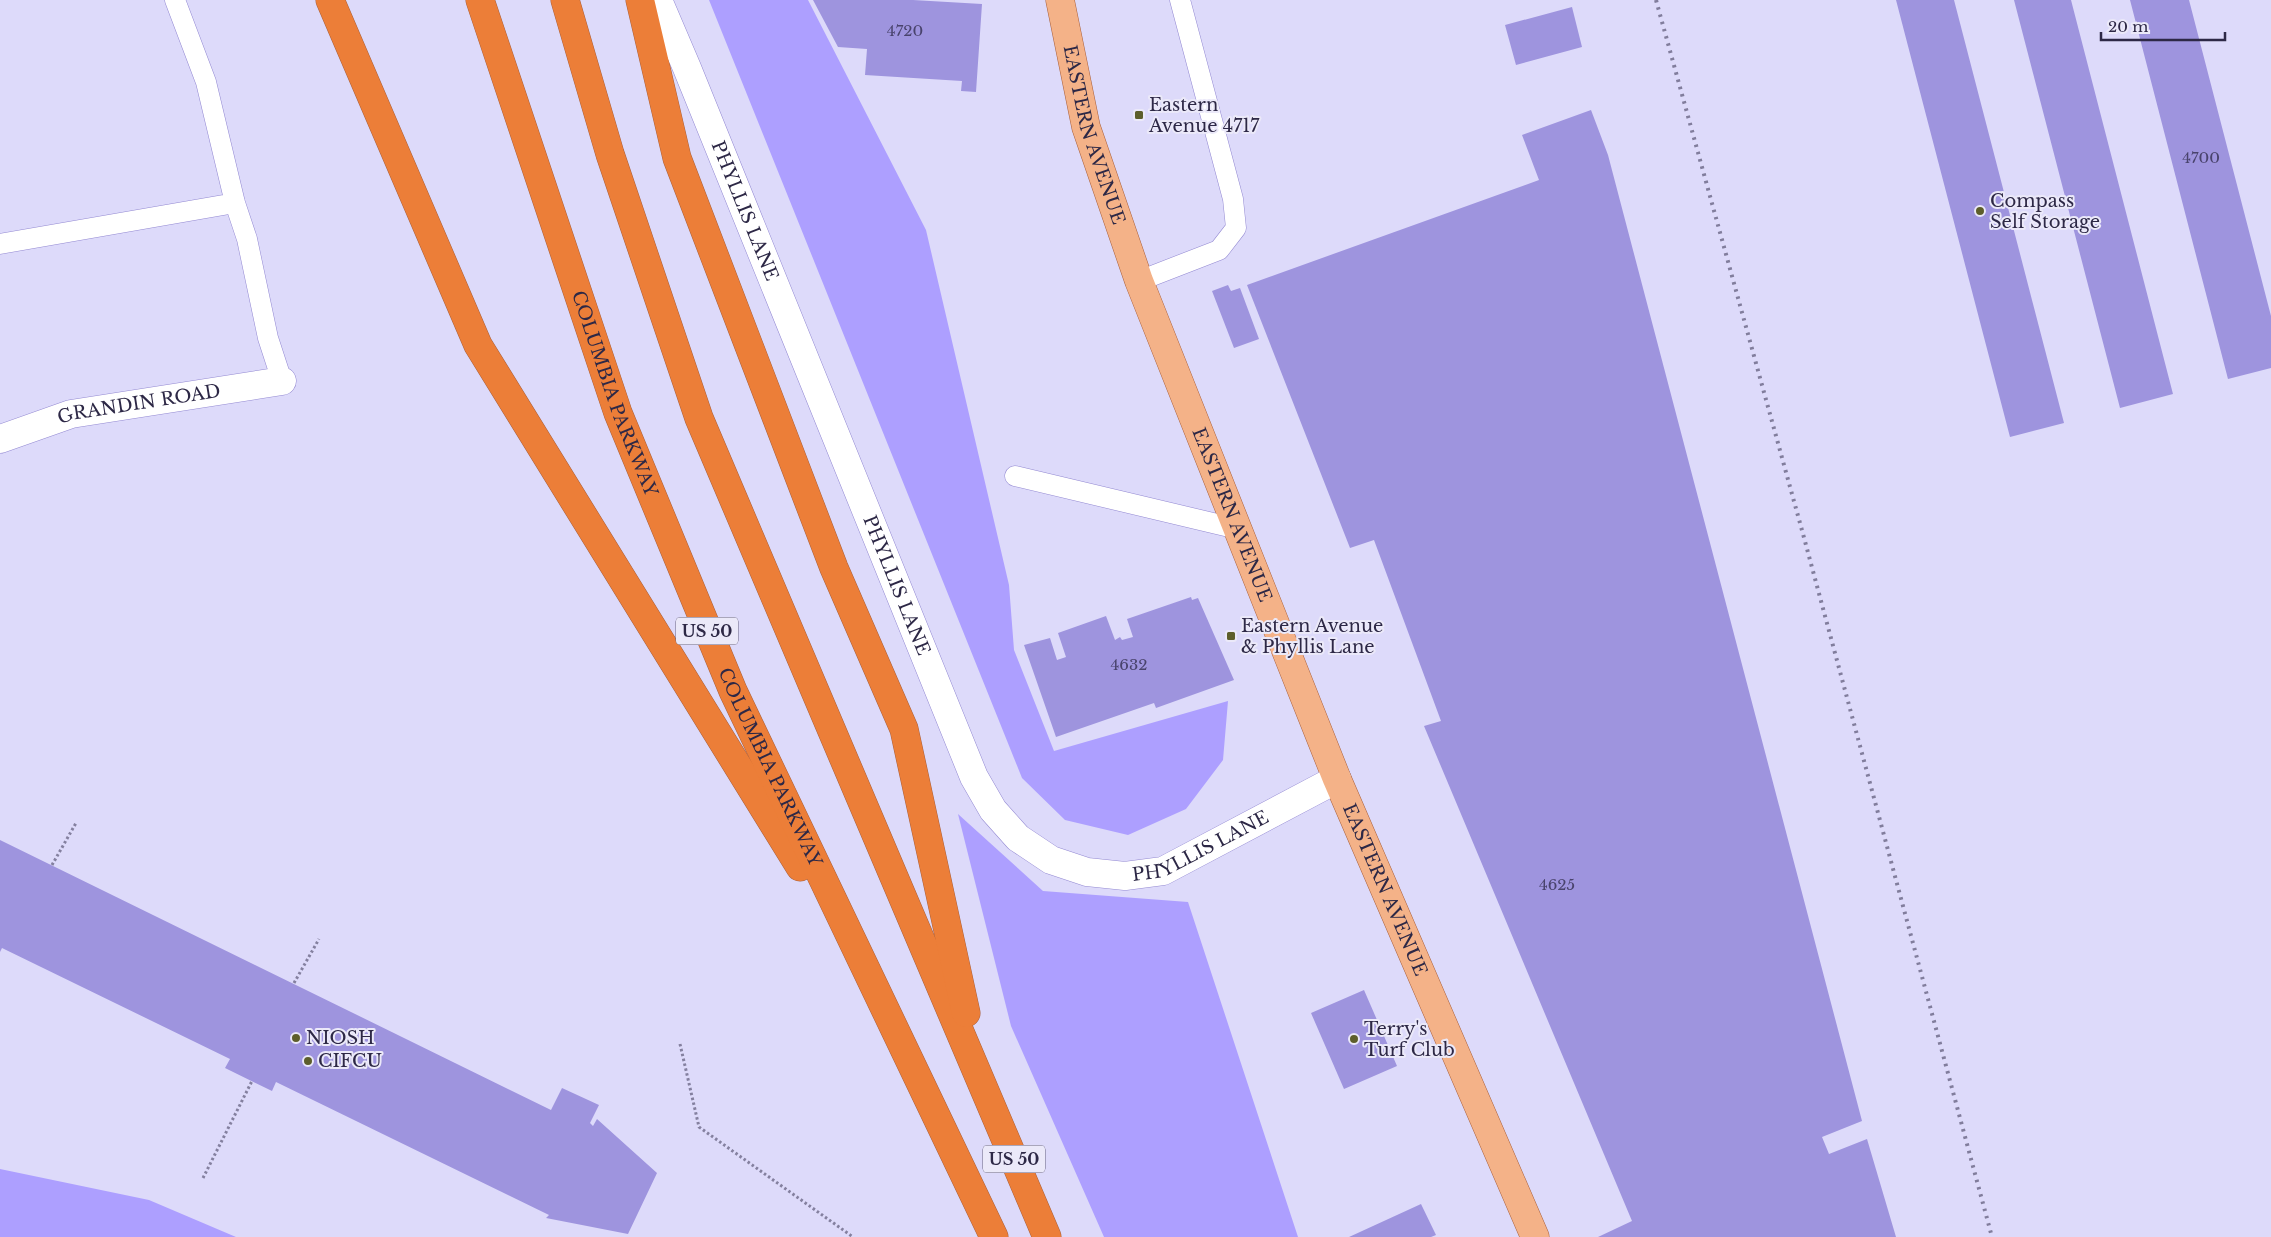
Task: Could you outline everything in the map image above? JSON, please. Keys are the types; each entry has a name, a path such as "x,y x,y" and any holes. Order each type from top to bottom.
{"highway":[{"path":"330,0 478,345 879,995"},
{"name":"COLUMBIA PARKWAY","path":"480,0 618,413 732,691 994,1237"},
{"name":"US 50","path":"565,0 610,154 699,418 1047,1237"},
{"path":"640,0 677,158 834,568 904,729 981,1080"}],"main road":[{"name":"EASTERN AVENUE","path":"1060,0 1086,127 1139,281 1337,779 1535,1237"}],"street":[{"name":"PHYLLIS LANE","path":"658,0 974,777 993,810 1018,838 1051,860 1087,872 1125,876 1163,871 1337,779"},
{"name":"GRANDIN ROAD","path":"0,439 71,414 282,382"}],"lane":[{"path":"175,0 206,82 236,203 247,239 268,338 282,382"},
{"path":"1139,281 1219,250 1236,228 1232,199 1180,0"},
{"path":"0,244 236,203"},
{"path":"1015,476 1238,529"}],"path":[{"path":"52,865 76,823"},
{"path":"294,983 319,939"},
{"path":"680,1044 699,1127 853,1237"},
{"path":"203,1178 252,1081"}],"shaded area":[{"path":"709,0 808,0 926,230 1009,585 1014,650 1054,751 1228,701 1223,760 1186,809 1128,835 1065,820 1022,778"},
{"path":"958,814 1043,891 1188,902 1298,1237 1104,1237 1011,1026"},
{"path":"0,1169 149,1200 236,1237 0,1237"}],"building":[{"path":"813,0 913,0 982,4 976,92 961,91 962,81 865,75 867,49 838,47"},
{"name":"Compass Self Storage","path":"1896,0 1954,0 2064,423 2010,437"},
{"name":"Compass Self Storage","path":"2014,0 2071,0 2173,394 2120,408"},
{"path":"2130,0 2189,0 2271,316 2271,368 2228,379"},
{"path":"1572,7 1582,47 1516,65 1505,25"},
{"path":"1591,110 1608,155 1862,1121 1822,1137 1829,1154 1867,1139 1896,1237 1598,1237 1632,1221 1424,726 1441,721 1374,540 1350,548 1247,285 1539,180 1522,135"},
{"path":"1228,285 1231,291 1240,288 1259,339 1234,348 1212,291"},
{"path":"1191,597 1192,600 1198,598 1234,680 1156,708 1154,703 1056,737 1024,645 1050,638 1057,660 1066,657 1058,633 1106,616 1115,640 1120,637 1122,640 1133,637 1127,619"},
{"name":"NIOSH","path":"0,840 551,1110 562,1088 599,1105 590,1123 593,1126 597,1119 657,1173 628,1234 546,1218 549,1215 276,1082 272,1091 225,1068 230,1059 2,948 0,952"},
{"name":"Terry's Turf Club","path":"1364,990 1397,1066 1344,1089 1311,1013"},
{"path":"1421,1204 1436,1235 1431,1237 1349,1237"}],"railway":[{"path":"1656,0 1803,534 1992,1237"}],"place":[{"name":"Eastern Avenue 4717","path":"1139,115"},
{"name":"Compass Self Storage","path":"1980,211"},
{"name":"Eastern Avenue & Phyllis Lane","path":"1231,636"},
{"name":"NIOSH","path":"296,1038"},
{"name":"Terry's Turf Club","path":"1354,1039"},
{"name":"CIFCU","path":"308,1061"}]}
